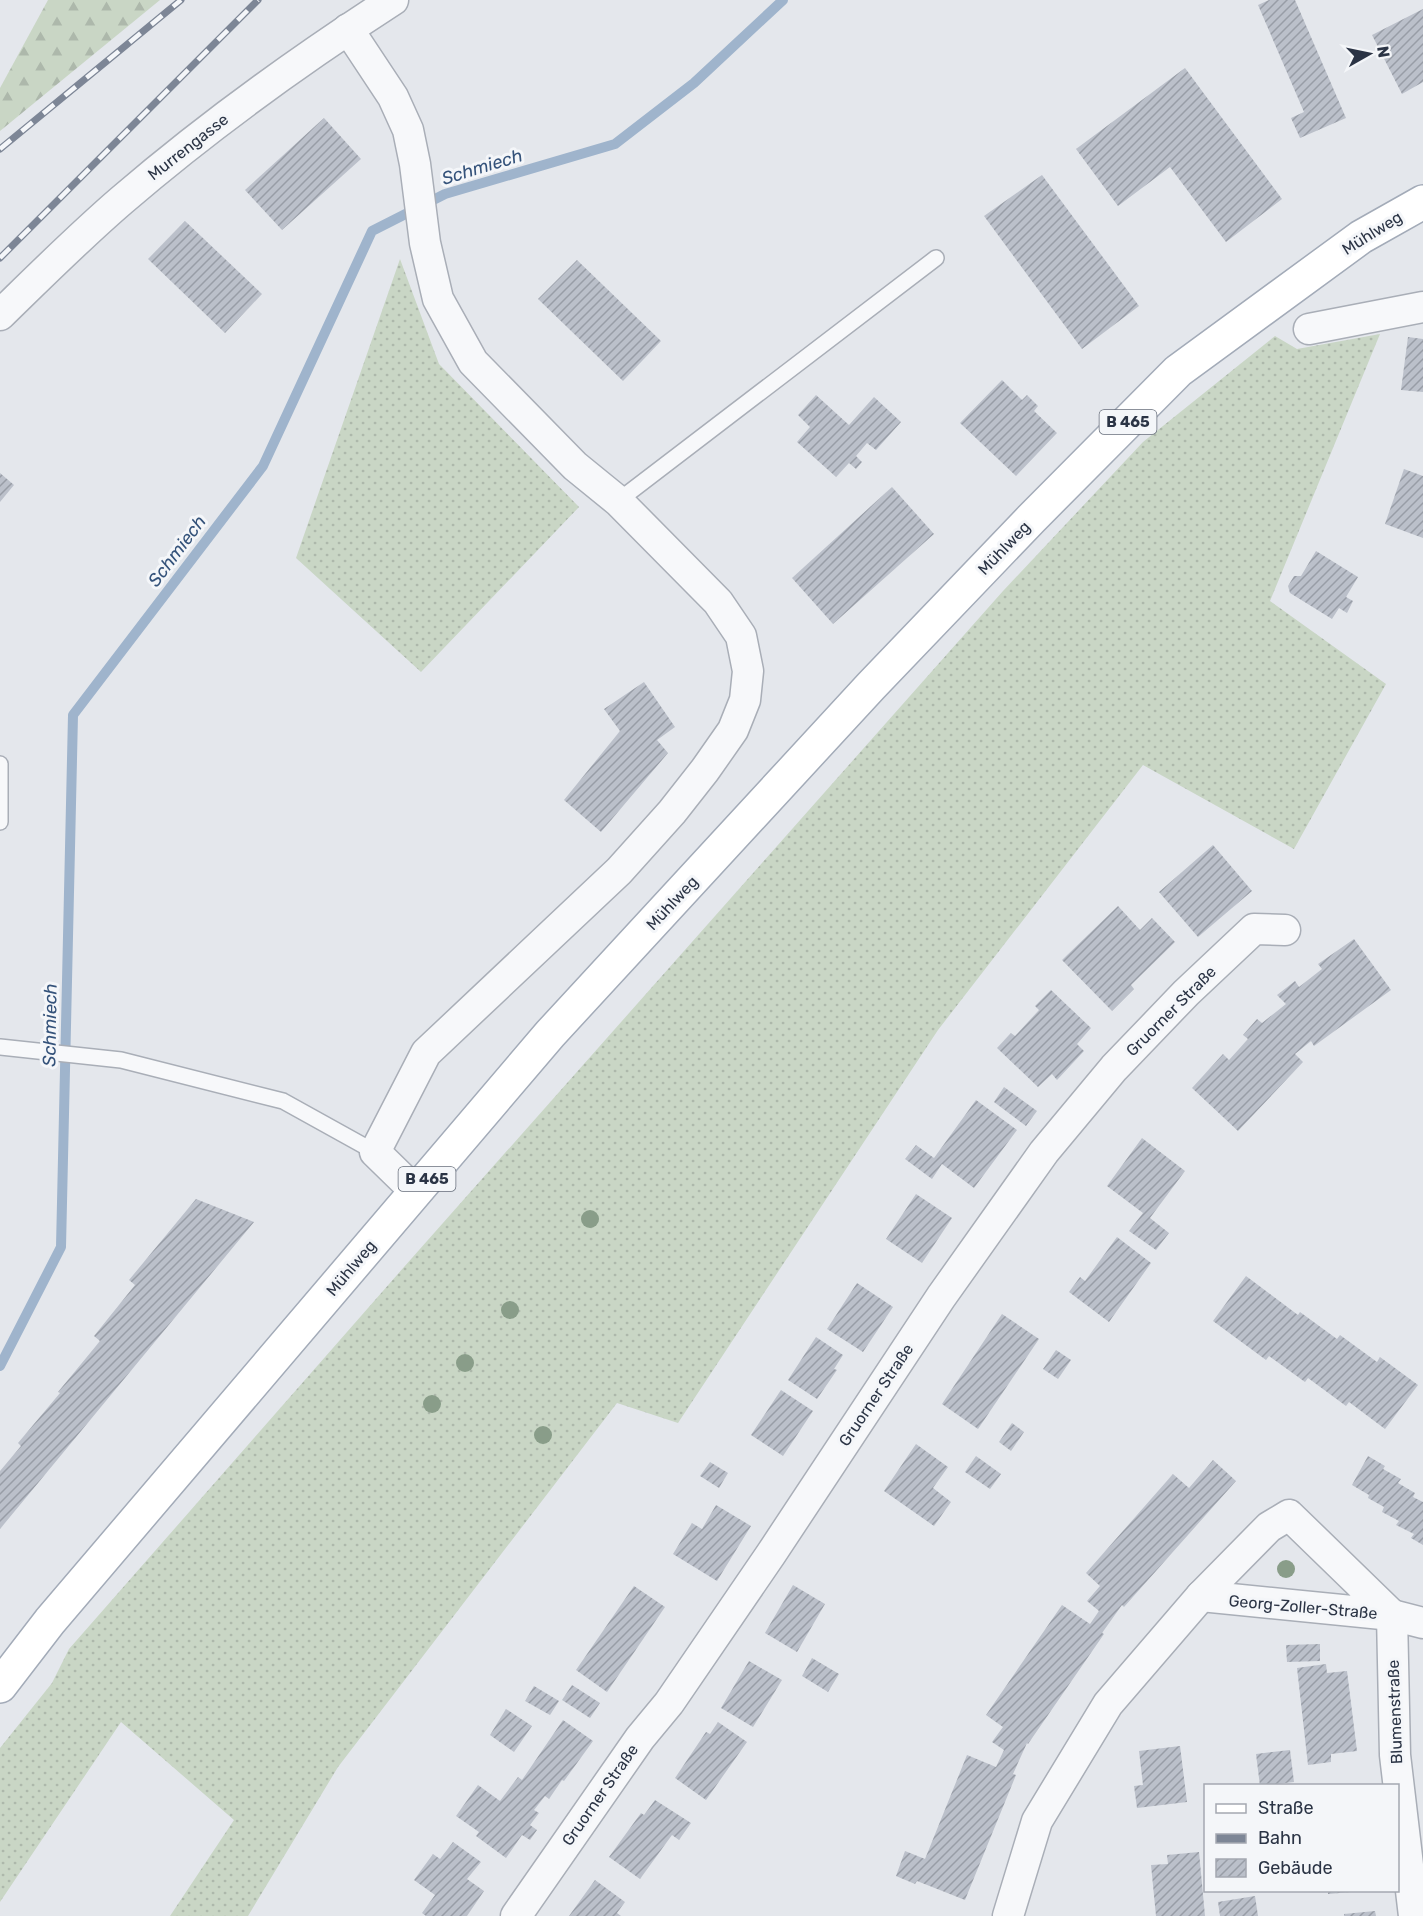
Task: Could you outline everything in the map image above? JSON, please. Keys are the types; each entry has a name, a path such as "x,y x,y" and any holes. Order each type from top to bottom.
{"main road":[{"name":"Mühlweg","path":"0,1686 50,1621 550,1034 871,687 1031,519 1178,371 1361,237 1423,202"}],"street":[{"name":"Murrengasse","path":"0,315 72,245 204,132 348,29 393,0"},
{"path":"348,29 393,97 408,130 415,164 425,243 438,299 473,362 574,466 618,501 718,602 741,636 748,671 745,700 733,730 672,812 619,872 426,1053 375,1152 416,1192"},
{"path":"1309,329 1423,307"},
{"name":"Gruorner Straße","path":"516,1916 640,1738 676,1694 941,1297 1044,1152 1114,1068 1186,993 1254,929 1285,930"},
{"name":"Georg-Zoller-Straße","path":"1008,1916 1037,1821 1108,1704 1201,1596 1269,1527 1289,1515 1392,1615"},
{"name":"Georg-Zoller-Straße","path":"1201,1596 1392,1615"},
{"path":"1392,1615 1423,1623"},
{"name":"Blumenstraße","path":"1392,1615 1395,1755 1398,1784"},
{"name":"Blumenstraße","path":"1399,1789 1414,1916"}],"lane":[{"path":"618,501 936,258"},
{"path":"0,764 0,822"},
{"path":"0,1047 121,1060 283,1101 375,1152"}],"green space":[{"path":"48,0 160,0 0,131 0,88"},
{"path":"400,259 439,364 579,507 421,672 296,558"},
{"path":"1380,334 1270,601 1386,684 1294,849 1143,765 938,1030 678,1423 617,1403 338,1767 248,1916 170,1916 234,1820 121,1722 0,1902 0,1748 52,1683 69,1649 404,1267 1003,591 1143,442 1275,336 1297,349"}],"building":[{"path":"1269,0 1295,0 1346,118 1300,138 1291,118 1304,112 1258,5"},
{"path":"1423,9 1423,82 1402,94 1372,35"},
{"path":"1185,68 1282,199 1226,242 1170,167 1118,206 1076,149"},
{"path":"324,118 361,159 282,230 245,190"},
{"path":"1042,175 1139,306 1082,349 984,216"},
{"path":"185,221 262,294 225,333 148,259"},
{"path":"577,260 661,341 623,381 538,299"},
{"path":"1408,337 1423,339 1423,392 1401,390"},
{"path":"1002,380 1022,400 1027,395 1038,406 1034,411 1057,433 1016,476 960,423"},
{"path":"816,395 849,425 874,397 901,422 876,450 867,443 856,456 862,462 856,469 849,463 836,477 797,442 810,427 798,415"},
{"path":"1404,469 1423,476 1423,538 1385,524"},
{"path":"0,473 14,485 0,502"},
{"path":"892,487 934,534 833,624 792,578"},
{"path":"1316,551 1358,577 1346,597 1353,601 1347,613 1339,608 1332,619 1290,593 1288,586 1294,576 1301,576"},
{"path":"644,682 675,727 657,740 668,753 601,832 564,800 620,731 604,709"},
{"path":"1213,845 1252,891 1198,937 1159,892"},
{"path":"1118,906 1140,930 1152,918 1175,942 1131,985 1134,989 1112,1011 1062,960"},
{"path":"1354,939 1391,990 1314,1046 1311,1041 1295,1054 1303,1062 1238,1131 1192,1088 1223,1054 1229,1060 1248,1039 1243,1035 1257,1019 1262,1023 1286,1004 1277,995 1295,981 1299,987 1322,969 1318,964"},
{"path":"1051,990 1091,1028 1077,1044 1084,1051 1057,1080 1052,1074 1038,1087 997,1048 1011,1033 1015,1036 1039,1010 1035,1006"},
{"path":"1004,1087 1037,1111 1026,1126 994,1102"},
{"path":"976,1100 1017,1130 974,1188 942,1164 932,1179 905,1159 916,1145 934,1158"},
{"path":"1142,1138 1185,1171 1150,1218 1169,1233 1156,1250 1129,1231 1143,1213 1107,1186"},
{"path":"916,1194 952,1218 922,1263 886,1239"},
{"path":"196,1199 254,1222 0,1529 0,1471 21,1446 18,1443 100,1341 94,1336 135,1285 129,1280"},
{"path":"1117,1237 1151,1263 1109,1322 1069,1292 1080,1277 1085,1281"},
{"path":"1246,1276 1298,1315 1300,1312 1337,1339 1340,1335 1377,1362 1380,1357 1418,1385 1385,1429 1349,1402 1346,1406 1308,1378 1305,1382 1269,1356 1266,1360 1213,1321"},
{"path":"857,1283 893,1307 863,1352 827,1329"},
{"path":"1002,1314 1039,1339 978,1429 942,1404"},
{"path":"816,1337 843,1355 834,1369 837,1370 817,1399 788,1380"},
{"path":"1056,1350 1071,1360 1058,1379 1043,1369"},
{"path":"781,1390 813,1411 783,1456 751,1435"},
{"path":"1012,1423 1024,1432 1011,1451 999,1442"},
{"path":"916,1444 948,1467 933,1488 951,1502 934,1526 884,1491"},
{"path":"976,1456 1001,1474 990,1489 965,1472"},
{"path":"1368,1456 1385,1466 1383,1469 1401,1479 1398,1483 1415,1493 1413,1497 1423,1502 1423,1545 1411,1538 1414,1534 1396,1525 1399,1521 1382,1512 1384,1507 1352,1485"},
{"path":"1213,1460 1236,1481 1124,1607 1122,1605 1027,1743 965,1900 917,1881 915,1884 896,1876 905,1851 925,1859 967,1755 996,1767 1004,1750 992,1742 1003,1727 986,1715 1062,1605 1090,1624 1099,1611 1087,1601 1100,1586 1086,1573 1173,1474 1189,1488"},
{"path":"710,1462 728,1473 719,1488 700,1476"},
{"path":"716,1505 751,1526 717,1581 673,1554 692,1523 702,1529"},
{"path":"793,1585 825,1604 797,1652 765,1633"},
{"path":"634,1586 665,1607 607,1692 576,1670"},
{"path":"1320,1644 1320,1661 1287,1662 1286,1645"},
{"path":"812,1658 839,1674 828,1692 802,1676"},
{"path":"749,1661 782,1680 753,1727 721,1708"},
{"path":"1326,1664 1327,1673 1347,1671 1357,1751 1331,1754 1331,1762 1308,1765 1297,1668"},
{"path":"572,1685 600,1703 590,1718 562,1700"},
{"path":"534,1686 559,1701 550,1715 525,1701"},
{"path":"506,1709 532,1726 514,1752 490,1735"},
{"path":"563,1720 593,1741 549,1799 545,1796 534,1810 539,1813 530,1825 537,1830 530,1840 522,1835 506,1858 476,1836 479,1832 456,1816 478,1785 500,1801 518,1777 522,1780"},
{"path":"718,1722 747,1742 706,1800 675,1778 706,1732 710,1734"},
{"path":"1180,1746 1187,1802 1137,1808 1134,1786 1143,1785 1139,1751"},
{"path":"1290,1750 1294,1782 1260,1784 1256,1754"},
{"path":"655,1800 691,1823 679,1840 672,1835 640,1879 609,1857 641,1813 644,1815"},
{"path":"453,1842 481,1862 467,1879 484,1891 467,1916 426,1916 422,1913 435,1895 414,1880 433,1854 440,1859"},
{"path":"1199,1852 1205,1916 1156,1916 1151,1865 1168,1864 1167,1855"},
{"path":"595,1880 625,1902 617,1913 621,1916 569,1916"},
{"path":"1328,1892 1351,1892 1328,1894"},
{"path":"1255,1896 1258,1916 1220,1916 1218,1902"},
{"path":"1375,1911 1376,1916 1344,1916 1344,1914"}],"waterway":[{"name":"Schmiech","path":"0,1366 61,1247 73,715 263,466 372,231 445,194 615,144 694,83 783,0"}],"railway":[{"path":"0,149 181,0"},
{"path":"0,258 258,0"}]}
